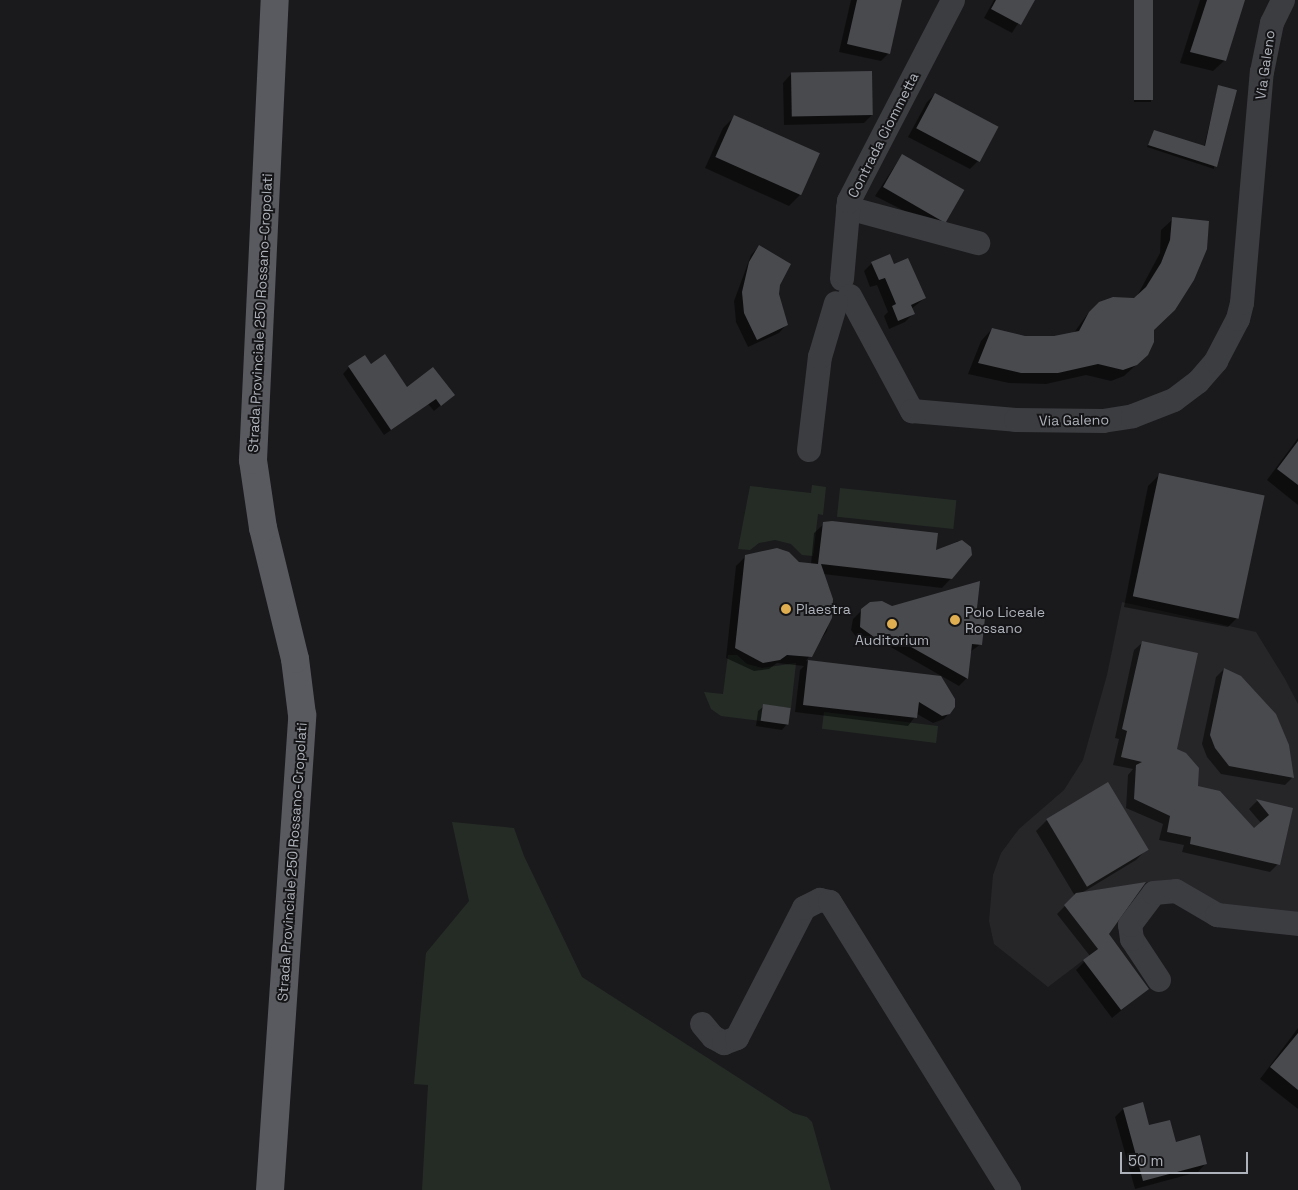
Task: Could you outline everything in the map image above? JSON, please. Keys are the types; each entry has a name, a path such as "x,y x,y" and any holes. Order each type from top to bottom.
{"main road":[{"name":"Strada Provinciale 250 Rossano-Cropolati","path":"270,1190 302,715 295,659 263,528 253,460 275,0"}],"street":[{"name":"Contrada Ciommetta","path":"809,450 820,357 843,293 848,208 914,73 953,0"},
{"name":"Via Galeno","path":"843,293 912,411 1044,421 1103,421 1133,416 1174,400 1198,382 1216,361 1238,319 1246,265 1262,72 1272,23 1284,0"},
{"path":"848,208 978,243"},
{"path":"1159,980 1132,939 1130,925 1154,893 1176,891 1217,915 1298,924"},
{"path":"702,1024 713,1037 724,1043 737,1038 804,908 820,900 830,902 1008,1190"}],"shaded area":[{"path":"812,485 826,487 823,515 818,514 813,556 802,555 791,544 775,540 759,543 750,550 738,549 750,486 811,493"},
{"path":"840,488 956,500 953,529 837,517"},
{"path":"1122,602 1256,632 1285,679 1298,704 1298,917 1222,908 1157,881 1077,893 1098,949 1048,987 994,944 989,921 993,875 1001,853 1019,829 1064,790 1083,760 1107,675"},
{"path":"728,655 737,655 747,664 762,668 796,663 791,708 763,705 761,721 721,716 711,709 704,692 723,694"},
{"path":"824,712 938,726 936,743 822,729"},
{"path":"452,822 514,828 524,856 582,977 793,1113 807,1117 812,1122 831,1190 422,1190 428,1085 414,1084 426,953 469,901"}],"building":[{"path":"857,0 902,0 890,54 847,44"},
{"path":"996,0 1035,0 1021,25 991,9"},
{"path":"1134,0 1153,0 1153,100 1134,100"},
{"path":"1207,0 1245,0 1226,61 1190,52"},
{"path":"872,71 873,115 792,116 791,72"},
{"path":"1218,85 1237,90 1217,167 1148,145 1154,130 1205,146"},
{"path":"935,93 999,127 980,162 916,128"},
{"path":"734,115 820,153 801,195 715,157"},
{"path":"902,154 964,190 945,223 883,187"},
{"path":"1172,217 1209,221 1207,249 1194,280 1175,310 1154,330 1154,342 1148,355 1137,365 1123,370 1098,364 1058,373 1021,373 978,363 992,328 1025,336 1054,336 1079,331 1089,312 1099,302 1113,297 1134,298 1146,287 1161,263 1170,240"},
{"path":"759,245 791,264 780,285 779,294 788,325 757,340 744,313 742,292 749,262"},
{"path":"890,254 894,264 908,258 926,298 911,305 915,314 898,321 892,306 896,304 885,278 879,280 871,262"},
{"path":"385,354 407,387 433,367 455,395 441,406 436,399 391,430 348,366 365,355 371,364"},
{"path":"1298,441 1298,485 1277,469"},
{"path":"1159,473 1265,495 1238,619 1133,596"},
{"path":"832,521 938,533 936,550 962,540 971,547 972,555 952,579 821,564 833,599 832,618 812,657 787,655 780,660 763,663 735,648 745,555 777,548 789,552 799,562 818,564 823,522"},
{"path":"980,581 976,617 985,618 982,645 972,644 968,679 888,634 874,637 860,627 861,609 870,602 882,601 892,606"},
{"path":"1142,641 1198,653 1177,749 1186,753 1199,768 1198,786 1220,791 1254,828 1269,815 1256,799 1293,808 1280,865 1190,844 1191,837 1167,832 1170,816 1134,799 1136,765 1142,762 1121,757 1127,731 1122,729"},
{"path":"808,660 941,676 955,699 955,707 950,714 942,716 919,702 917,718 803,705"},
{"path":"1224,668 1241,676 1276,714 1289,745 1294,778 1229,766 1215,748 1210,735"},
{"path":"763,704 791,708 788,725 761,721"},
{"path":"1108,782 1149,850 1087,887 1046,819"},
{"path":"1146,882 1109,934 1149,989 1121,1010 1083,960 1098,949 1064,905 1076,893"},
{"path":"1298,1033 1298,1090 1270,1067"},
{"path":"1143,1102 1149,1125 1170,1120 1176,1142 1200,1135 1207,1164 1143,1181 1123,1108"}],"place":[{"name":"Plaestra","path":"786,609"},
{"name":"Polo Liceale Rossano","path":"955,620"},
{"name":"Auditorium","path":"892,624"}]}
